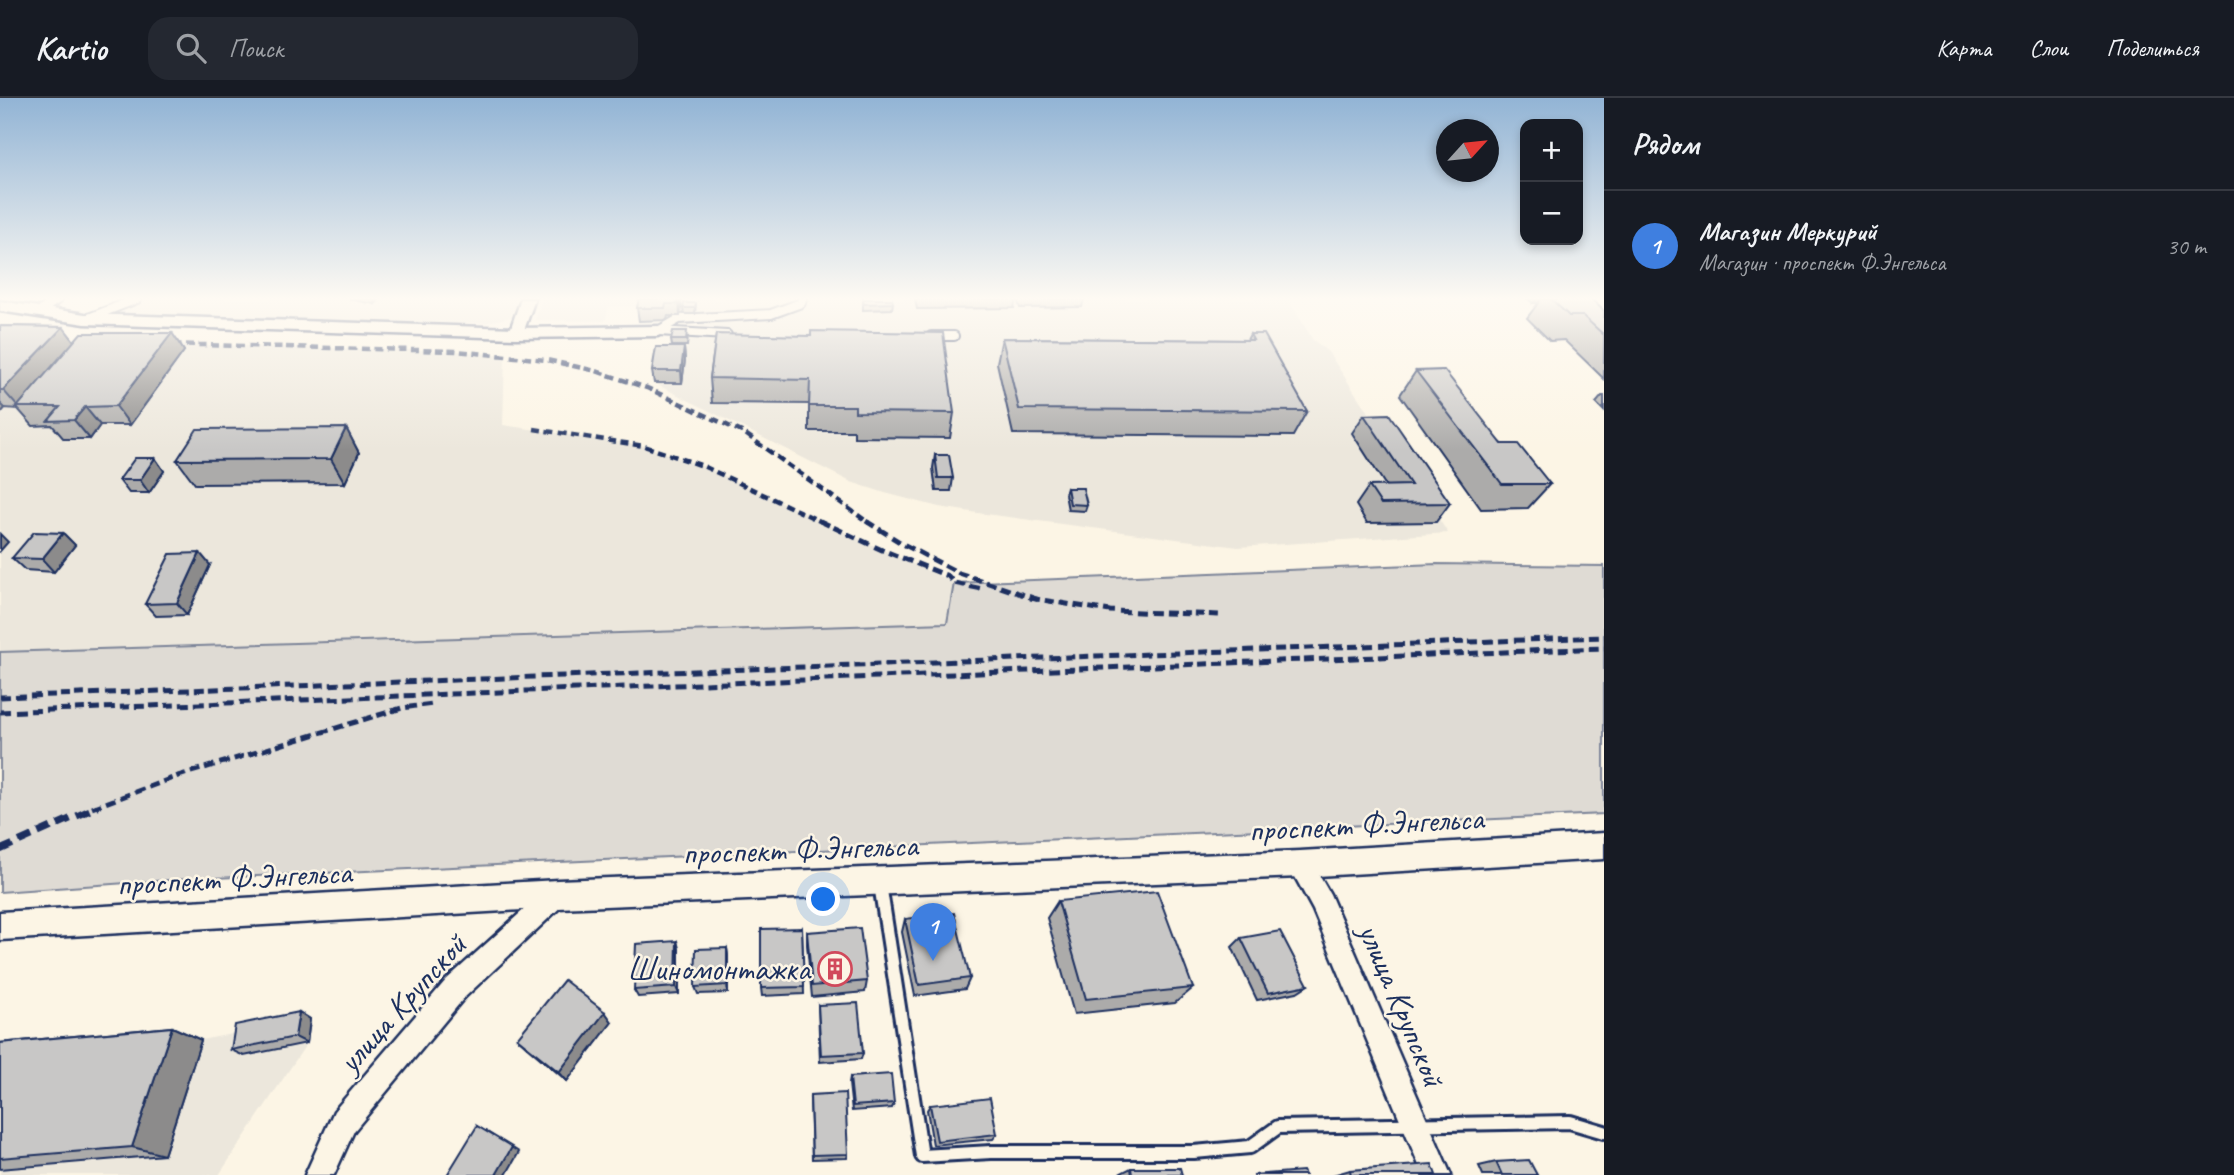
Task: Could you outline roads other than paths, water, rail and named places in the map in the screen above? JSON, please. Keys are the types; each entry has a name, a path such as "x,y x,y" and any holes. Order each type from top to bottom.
{"street":[{"name":"проспект Ф.Энгельса","path":"0,926 558,894 1300,864 1604,846"},
{"name":"улица Крупской","path":"1300,864 1322,902 1437,1175"},
{"name":"улица Крупской","path":"320,1175 344,1121 455,989 558,894"}],"lane":[{"path":"880,881 922,1156 991,1152 1194,1152 1250,1147 1278,1127 1570,1122 1604,1132"}],"railway":[{"path":"383,349 456,351 547,360 596,371 647,388 744,433 868,522"},
{"path":"534,429 644,446 703,466 824,523"},
{"path":"820,521 882,550 948,576 954,583 982,589"},
{"path":"868,522 959,573 1036,599"},
{"path":"1030,598 1036,599"},
{"path":"1036,599 1110,611 1222,615"},
{"path":"0,697 1604,637"},
{"path":"0,712 1604,648"},
{"path":"92,808 178,776 402,708 432,704"},
{"path":"0,850 97,807"}],"place":[{"name":"Магазин Меркурий","path":"933,961"},
{"name":"Шиномонтажка","path":"835,969"}]}
